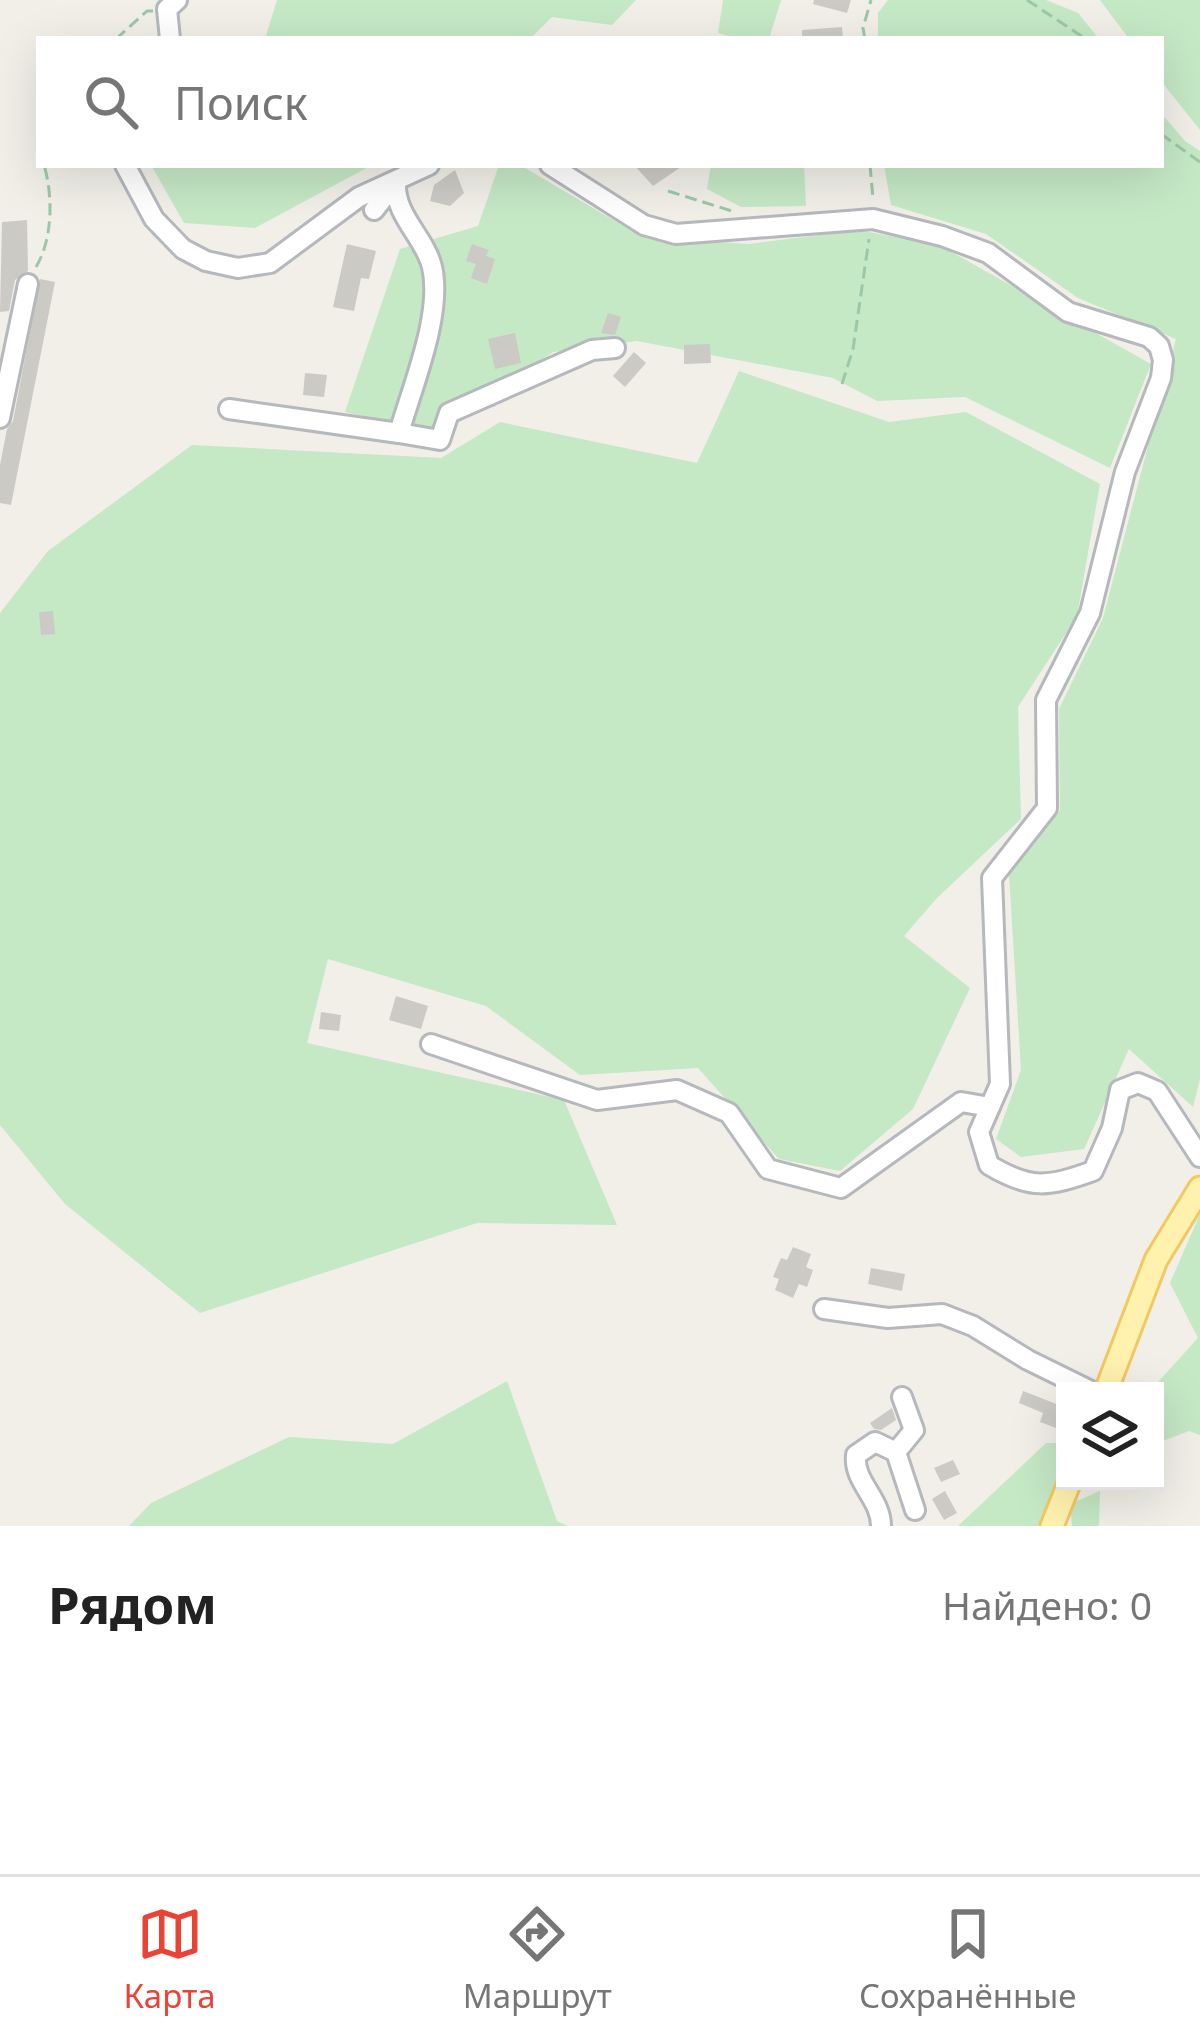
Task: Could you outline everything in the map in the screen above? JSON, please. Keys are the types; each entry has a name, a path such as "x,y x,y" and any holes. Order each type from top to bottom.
{"main road":[{"path":"1109,1382 1156,1260 1200,1188"},
{"path":"1052,1526 1066,1490"}],"lane":[{"path":"170,36 172,5"},
{"path":"126,168 154,219 183,249 206,261 238,268 270,263 359,197 423,168"},
{"path":"555,168 644,225 676,234 873,219 941,236 988,253 1068,312 1149,337 1159,346 1161,379 1125,472 1090,613 1046,700 1047,808 992,878 1000,1084 979,1132 989,1165 1018,1182 1053,1185 1093,1171 1112,1128 1120,1090 1138,1083 1157,1091 1200,1157"},
{"path":"374,210 395,182"},
{"path":"395,182 395,196 431,261 435,283 429,328 399,433"},
{"path":"0,418 28,284"},
{"path":"229,410 440,440 449,413 592,350 615,348"},
{"path":"430,1044 597,1100 677,1090 729,1113 768,1169 841,1188 961,1102 990,1107"},
{"path":"824,1309 888,1318 942,1314 974,1326 1073,1382"},
{"path":"896,1452 914,1430 902,1397"},
{"path":"881,1526 881,1511 854,1469 856,1455 875,1442 896,1452 915,1510"}],"path":[{"path":"864,36 871,0"},
{"path":"1027,0 1081,36"},
{"path":"119,36 147,11 172,5"},
{"path":"1164,136 1200,162"},
{"path":"28,284 44,254 52,190 45,168"},
{"path":"842,384 853,349 873,219 870,168"},
{"path":"668,190 744,215"}],"green space":[{"path":"277,0 636,0 612,25 552,17 533,36 266,36"},
{"path":"723,0 781,0 770,36 718,33"},
{"path":"888,0 1046,0 1078,13 1097,36 878,36 878,13"},
{"path":"1100,0 1200,0 1200,130 1164,85 1164,36 1127,36"},
{"path":"1164,116 1200,151 1200,1079 1193,1107 1129,1049 1084,1149 1021,1157 996,1139 1021,1070 1009,874 1060,810 1059,709 1103,618 1176,339 1078,298 986,234 891,205 885,168 1164,168"},
{"path":"153,168 366,168 255,228 184,223"},
{"path":"498,168 525,168 642,237 749,244 858,230 939,245 1151,364 1110,468 965,397 877,401 833,378 637,341 553,352 429,431 345,412 400,249 478,226"},
{"path":"710,168 804,168 806,206 741,207 707,189"},
{"path":"739,371 889,422 966,412 1100,484 1077,616 1018,707 1021,819 904,936 970,988 913,1109 840,1171 779,1159 698,1068 580,1075 486,1006 328,959 307,1043 564,1100 617,1225 477,1223 200,1313 65,1204 0,1125 0,613 48,551 192,445 441,458 500,422 697,463"},
{"path":"1200,1214 1200,1435 1189,1431 1164,1441 1164,1382 1158,1382 1198,1338 1170,1283"},
{"path":"507,1381 557,1521 568,1526 129,1526 151,1503 289,1437 393,1444"},
{"path":"1046,1443 1056,1443 1056,1488 1041,1526 958,1526"},
{"path":"1100,1491 1099,1526 1072,1526 1070,1504"}],"building":[{"path":"814,0 851,0 847,13 813,4"},
{"path":"842,27 843,36 802,36 802,30"},
{"path":"637,168 680,168 653,186"},
{"path":"455,170 464,193 450,206 430,201 434,185"},
{"path":"27,220 28,271 15,280 9,311 0,312 2,222"},
{"path":"347,244 376,251 369,279 361,278 354,311 333,307"},
{"path":"472,244 489,250 486,256 495,259 487,284 471,278 476,264 466,261"},
{"path":"40,279 55,282 11,505 0,503 0,465"},
{"path":"608,313 621,317 615,335 601,333"},
{"path":"515,333 521,363 495,369 488,339"},
{"path":"710,344 711,363 684,364 684,345"},
{"path":"634,352 646,363 625,387 613,376"},
{"path":"305,373 327,375 324,397 303,395"},
{"path":"53,611 55,634 41,635 39,612"},
{"path":"396,996 428,1006 421,1029 389,1020"},
{"path":"321,1012 341,1015 339,1031 319,1029"},
{"path":"793,1247 811,1254 806,1267 813,1270 807,1287 799,1284 793,1298 775,1290 779,1279 773,1277 781,1258 787,1260"},
{"path":"871,1268 905,1274 902,1291 868,1284"},
{"path":"1023,1391 1056,1404 1056,1428 1040,1422 1043,1413 1019,1403"},
{"path":"892,1408 896,1420 874,1429 870,1423"},
{"path":"953,1460 960,1474 941,1482 934,1468"},
{"path":"945,1491 957,1513 944,1520 932,1499"}]}
